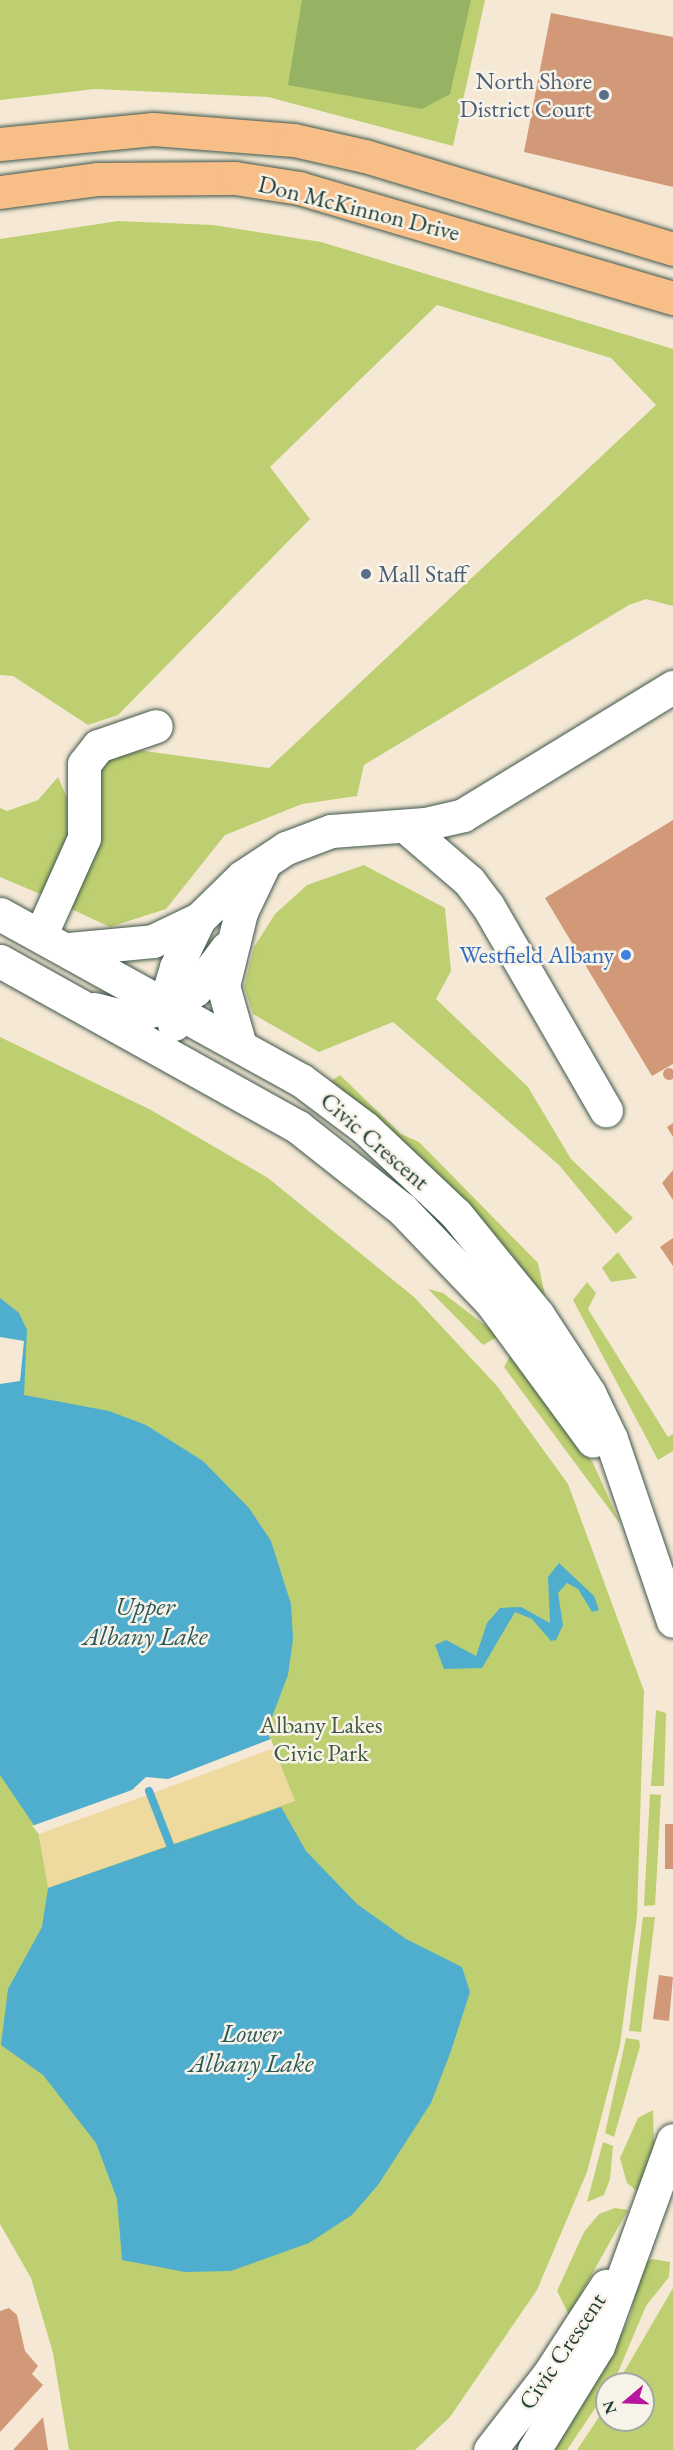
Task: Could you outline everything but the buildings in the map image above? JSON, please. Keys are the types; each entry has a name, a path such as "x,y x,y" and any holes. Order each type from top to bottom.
{"main road":[{"name":"Don McKinnon Drive","path":"0,144 153,129 294,140 365,156 673,249"},
{"name":"Don McKinnon Drive","path":"0,192 164,176 245,179 428,224 673,298"}],"street":[{"path":"156,726 98,746 84,764 84,838 55,942 153,941 199,919 267,860 331,831 405,826 463,815 673,687"},
{"path":"405,826 468,881 488,906 606,1110"},
{"path":"239,1042 223,986 231,942 249,889 267,860"},
{"name":"Civic Crescent","path":"0,915 55,942 239,1042 333,1102 456,1214 566,1355 611,1439 627,1492 673,1621"},
{"path":"199,919 176,967 171,1006 178,1034 225,1084"},
{"path":"75,1002 125,1017 171,1006 195,990 231,942"},
{"name":"Civic Crescent","path":"0,961 75,1002 118,1032 225,1084 337,1157 461,1266 537,1360 627,1492"},
{"name":"Civic Crescent","path":"534,2450 598,2346 630,2249 673,2140"},
{"name":"Civic Crescent","path":"490,2450 549,2374 630,2249"}],"green space":[{"path":"0,0 485,0 453,146 268,97 95,89 0,100"},
{"path":"302,0 471,0 450,94 422,109 288,85"},
{"path":"118,221 213,225 321,242 673,349 673,606 646,599 629,605 364,765 357,796 302,804 225,835 166,909 110,927 69,908 100,758 130,749 269,768 656,405 611,358 437,305 270,467 310,519 118,715 88,725 13,676 0,675 0,239"},
{"path":"58,777 67,798 69,844 52,899 0,877 0,808 7,811 38,800"},
{"path":"364,865 445,908 451,971 436,999 528,1087 571,1159 633,1218 616,1234 559,1165 393,1022 319,1052 253,1014 244,987 254,947 275,914 307,885"},
{"name":"Albany Lakes Civic Park","path":"0,1037 151,1110 268,1178 414,1297 497,1386 568,1484 644,1691 637,1916 620,2045 587,2172 537,2290 450,2417 415,2450 69,2450 53,2353 31,2278 0,2224"},
{"path":"340,1075 401,1134 419,1142 538,1263 545,1295 537,1301 368,1112 331,1081"},
{"path":"618,1252 637,1278 611,1282 602,1268"},
{"path":"587,1282 596,1293 588,1309 668,1437 673,1434 673,1451 658,1460 573,1300"},
{"path":"428,1289 443,1293 499,1336 483,1345"},
{"path":"514,1349 593,1463 621,1525 504,1367"},
{"path":"656,1710 666,1713 664,1786 651,1786"},
{"path":"650,1794 661,1795 657,1870 655,1905 644,1906"},
{"path":"643,1917 655,1917 641,2032 629,2031"},
{"path":"626,2038 639,2040 640,2046 614,2137 605,2133"},
{"path":"653,2110 654,2144 638,2192 627,2183 620,2158 638,2118"},
{"path":"603,2142 613,2146 610,2179 604,2195 587,2202"},
{"path":"615,2208 628,2210 569,2315 557,2291 584,2232 599,2214"},
{"path":"652,2259 670,2262 669,2277 646,2306 618,2372 601,2372 630,2316 643,2264"},
{"path":"673,2288 673,2450 577,2450 595,2423 595,2432 655,2432 655,2372 624,2372"},
{"path":"595,2381 595,2408 567,2450 552,2450"}],"sand":[{"path":"273,1746 295,1801 48,1888 38,1831"}],"water":[{"name":"Upper Albany Lake","path":"0,1298 19,1313 27,1330 24,1395 109,1411 146,1425 203,1461 249,1508 271,1541 291,1604 293,1639 288,1675 267,1730 271,1742 38,1831 0,1775"},
{"path":"559,1563 594,1596 599,1610 592,1612 578,1589 567,1583 558,1593 563,1625 556,1640 551,1641 532,1619 515,1612 482,1668 444,1669 435,1645 446,1640 476,1656 487,1623 500,1608 521,1607 550,1623 548,1577"},
{"name":"Lower Albany Lake","path":"281,1807 306,1851 357,1904 406,1939 462,1967 470,1992 451,2051 431,2103 378,2185 352,2215 309,2243 231,2271 185,2272 122,2260 117,2199 96,2143 43,2075 1,2045 8,1989 42,1927 48,1888"}],"pier":[{"path":"0,1337 24,1341 20,1381 0,1384"},
{"path":"271,1739 274,1748 150,1794 39,1834 32,1826 132,1790 146,1777 168,1779"}],"waterway":[{"path":"149,1791 170,1845"}],"place":[{"name":"North Shore District Court","path":"604,95"},
{"name":"Mall Staff","path":"366,574"},
{"name":"Westfield Albany","path":"626,955"}]}
